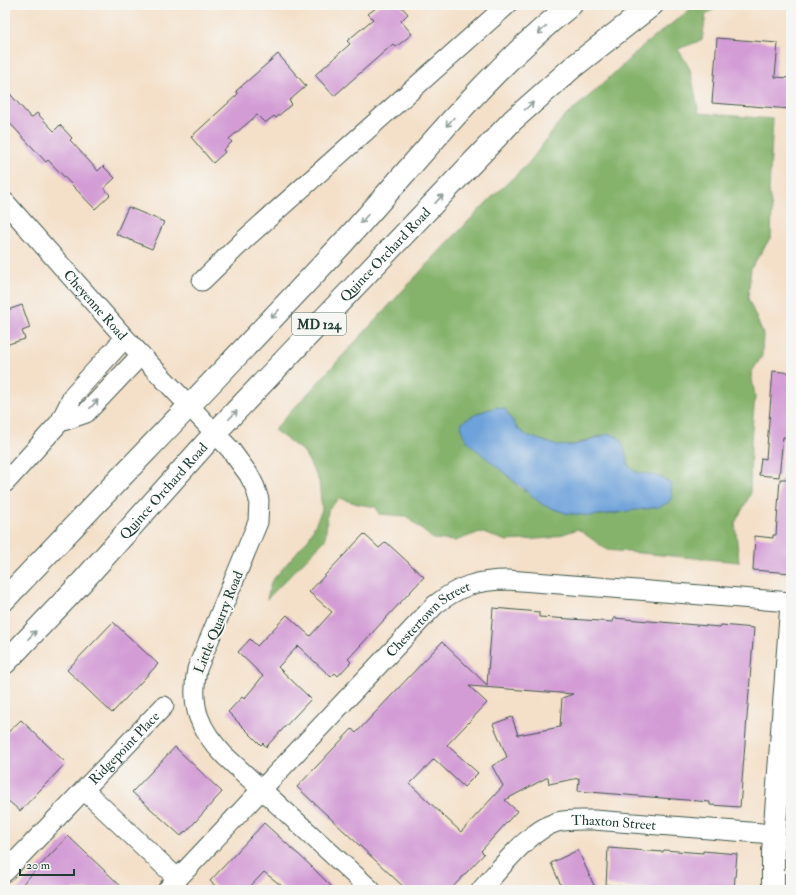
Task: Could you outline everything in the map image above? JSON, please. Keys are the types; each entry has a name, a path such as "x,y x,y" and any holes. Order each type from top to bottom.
{"main road":[{"name":"MD 124","path":"5,599 344,242 461,110 524,46 572,5"},
{"name":"Quince Orchard Road","path":"5,663 82,582 215,433 513,120 573,67 652,5"},
{"path":"773,890 772,864 791,610"}],"street":[{"path":"202,282 245,239 507,5"},
{"name":"Cheyenne Road","path":"5,202 125,338 189,405"},
{"path":"5,484 60,422 74,394 125,338"},
{"path":"60,422 86,413 141,355"},
{"name":"Little Quarry Road","path":"189,405 215,433 249,475 259,500 258,522 199,663 195,681 195,704 201,725 207,735 225,756 371,890"},
{"name":"Chestertown Street","path":"172,884 435,605 450,593 468,585 488,580 508,580 791,602"},
{"name":"Ridgepoint Place","path":"5,872 164,706"},
{"name":"Ridgepoint Place","path":"84,790 172,884"},
{"name":"Thaxton Street","path":"481,890 542,828 558,822 594,820 774,834"}],"green space":[{"path":"696,5 721,5 706,14 702,40 678,49 690,69 699,113 773,119 769,191 772,211 771,237 751,268 748,298 763,334 762,356 751,373 755,396 751,440 750,495 735,523 739,562 607,550 578,529 551,538 507,541 480,532 455,541 433,539 406,516 379,514 376,507 358,504 339,498 328,510 325,540 267,599 271,582 309,538 322,510 319,481 304,452 274,430 432,259 489,200 528,164 562,119 594,92 645,44","holes":["497,407 508,414 517,428 526,435 558,446 574,445 598,436 617,436 631,468 640,473 661,478 666,481 672,490 619,513 592,516 565,513 521,489 503,472 478,413"]}],"water":[{"path":"497,407 505,409 517,428 526,435 558,446 574,445 608,434 617,436 622,442 629,467 636,472 661,477 670,483 672,497 668,503 659,507 592,516 565,513 543,505 473,447 463,433 461,426 462,422 478,413"}],"building":[{"path":"380,5 400,5 408,14 401,21 412,34 396,47 393,44 334,96 315,75 350,44 347,41 373,19 368,14"},
{"path":"717,38 778,43 775,77 791,78 791,109 712,103"},
{"path":"278,54 306,86 289,101 292,104 276,118 274,116 265,123 257,115 229,139 232,142 223,150 225,152 213,163 191,137 238,94 236,91"},
{"path":"5,88 31,118 37,113 54,131 60,125 72,138 70,140 98,171 103,166 115,178 104,188 110,195 95,209 48,160 46,162 5,118"},
{"path":"128,207 164,222 152,249 116,234"},
{"path":"22,305 30,328 22,331 25,339 5,345 5,311"},
{"path":"773,371 791,373 791,438 783,437 779,477 759,475 761,458 766,459"},
{"path":"780,479 791,479 791,573 753,570 755,536 773,538 773,535 776,535"},
{"path":"364,534 379,548 386,542 424,577 348,659 351,662 338,676 335,673 331,677 298,646 278,667 311,699 266,747 263,743 261,745 228,712 242,697 244,699 263,676 238,652 250,639 257,646 287,615 310,636 332,612 309,592"},
{"path":"493,608 539,612 539,617 613,622 614,618 720,627 721,625 754,628 740,807 710,805 710,802 578,791 579,778 549,784 548,777 505,800 517,811 481,851 484,854 450,890 407,890 297,787 352,729 356,733 442,642 487,685","holes":["469,686 573,694 562,698 560,727 518,735 512,717 493,724 507,757 492,766 503,786 461,832 410,784 434,759 464,787 478,773 447,745 487,703"]},
{"path":"113,622 158,664 112,713 67,670"},
{"path":"21,720 66,763 20,811 5,798 5,735"},
{"path":"175,747 222,792 181,836 132,792"},
{"path":"264,823 335,890 287,890 264,872 247,890 220,890 210,881"},
{"path":"68,836 105,871 125,890 17,890"},
{"path":"608,848 663,852 664,850 703,853 703,851 737,854 734,890 660,890 606,885"},
{"path":"578,850 596,890 563,890 551,863"}]}
